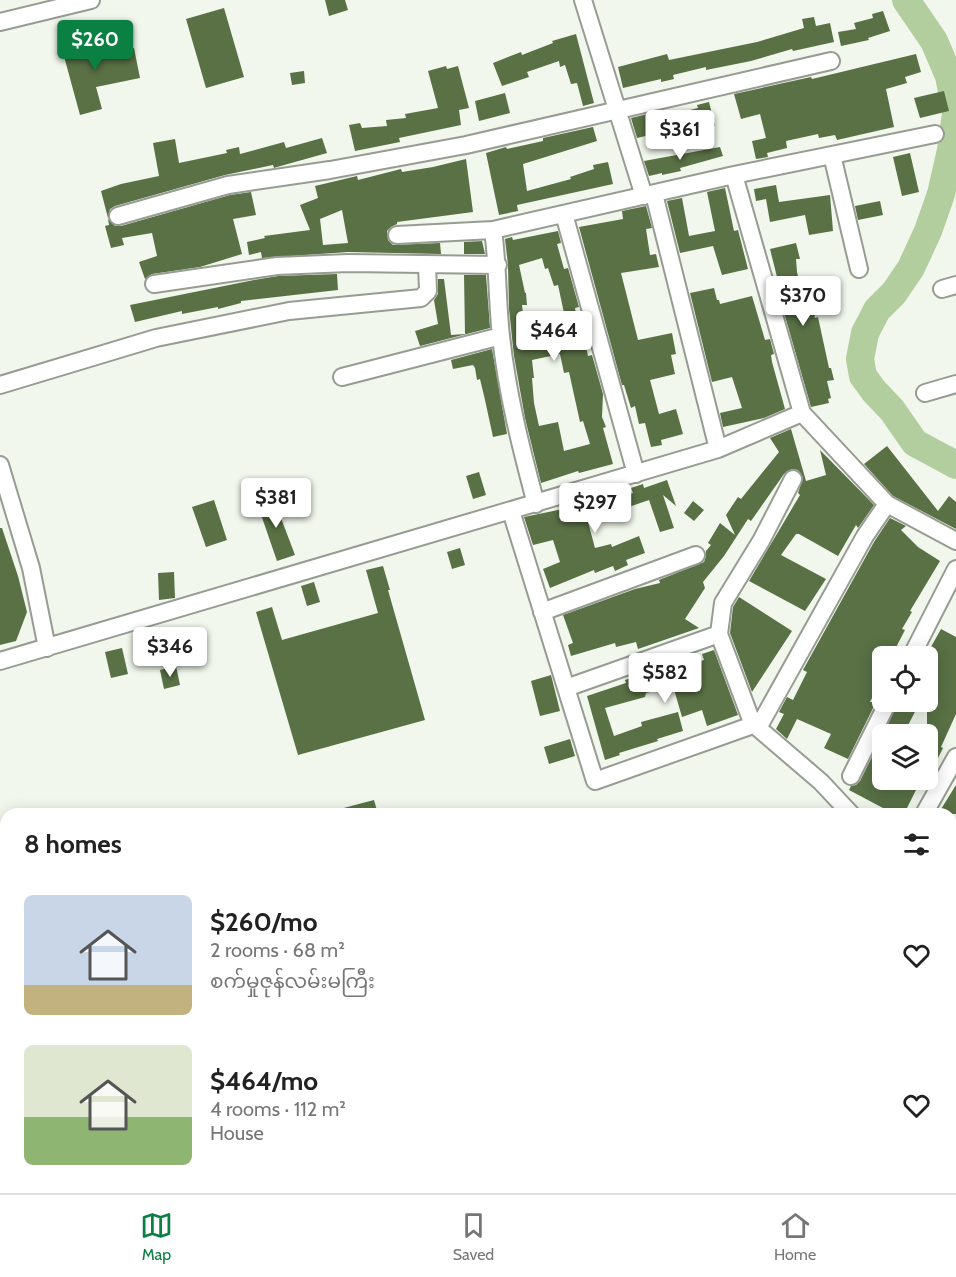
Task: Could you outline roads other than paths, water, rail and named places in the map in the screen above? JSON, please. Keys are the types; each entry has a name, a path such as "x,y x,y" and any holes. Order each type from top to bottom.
{"street":[{"path":"0,22 92,0"},
{"path":"583,0 617,110 649,195 718,449"},
{"path":"118,216 228,185 330,170 466,145 831,62"},
{"path":"397,234 493,230 734,175 934,134"},
{"path":"832,155 859,269"},
{"path":"734,175 802,413 887,504 956,541"},
{"path":"564,214 636,474"},
{"path":"493,230 498,265 501,336 516,428 536,504"},
{"path":"154,284 277,266 348,263 498,265"},
{"path":"0,385 156,338 289,311 421,298 428,291 427,264"},
{"path":"342,377 501,336"},
{"path":"925,393 956,384"},
{"path":"0,661 718,449 802,413"},
{"path":"0,465 31,568 47,648"},
{"path":"794,479 761,541 723,603 719,634 756,726 821,782 845,808"},
{"path":"511,511 595,781 756,726 865,536 887,504"},
{"path":"542,612 696,555"},
{"path":"917,646 956,569"},
{"path":"566,688 719,634"},
{"path":"851,776 883,712"},
{"path":"927,808 956,757"}],"waterway":[{"path":"906,0 934,41 949,76 956,112"},
{"path":"956,113 951,150 941,194 928,231 911,268 894,293 877,310 865,333 860,359 863,376 892,410 915,443 956,465"}]}
